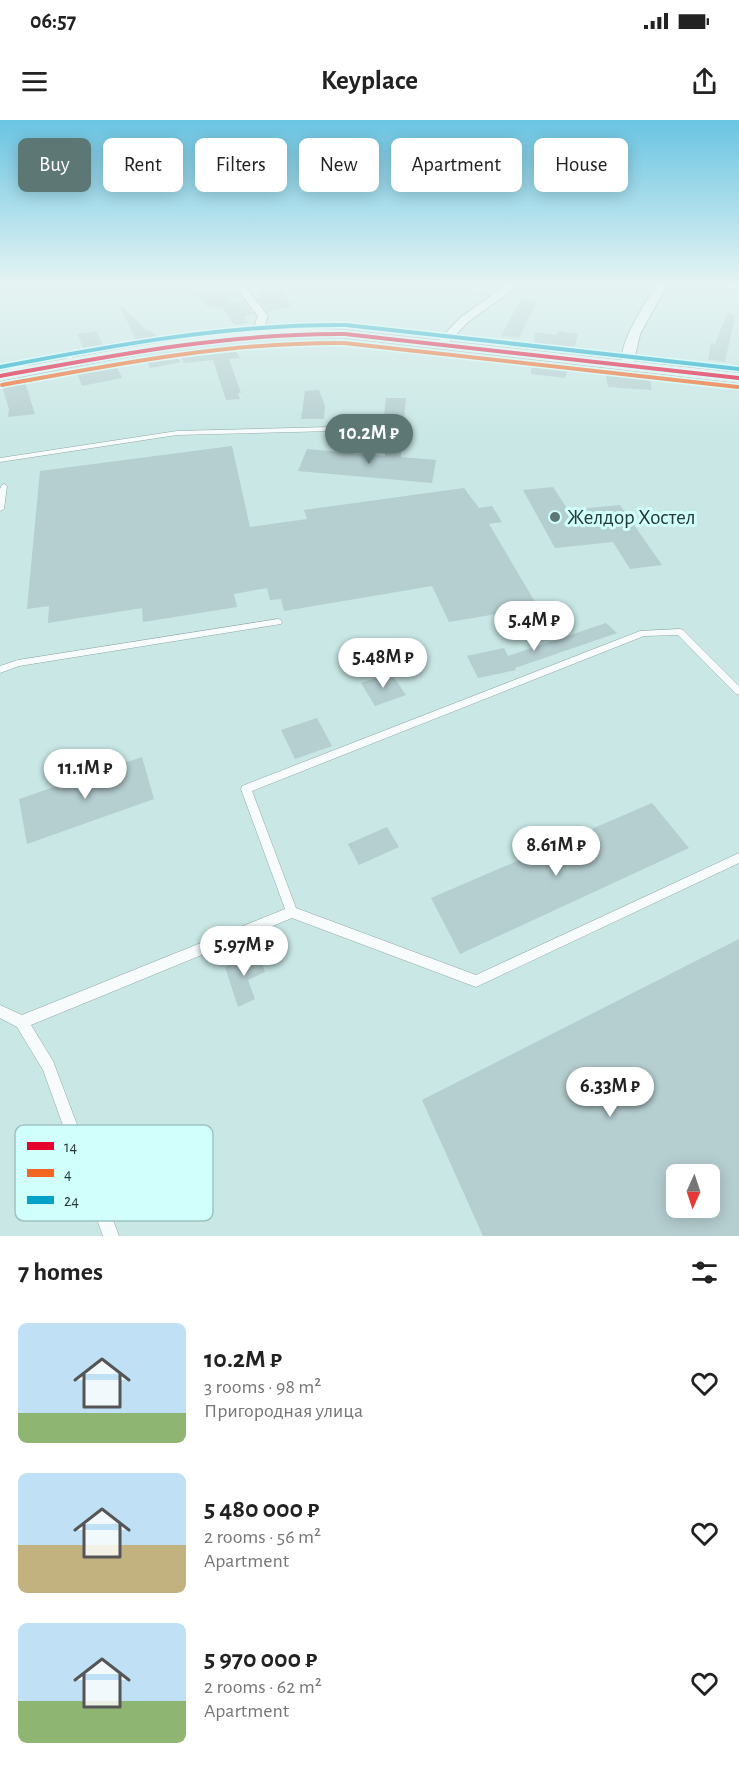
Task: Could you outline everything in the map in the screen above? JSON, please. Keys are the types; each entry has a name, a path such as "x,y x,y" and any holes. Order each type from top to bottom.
{"street":[{"path":"1,376 233,337"},
{"path":"368,337 739,378"},
{"path":"440,345 447,337"},
{"path":"627,365 627,356 634,337"}],"lane":[{"path":"0,460 200,431 332,429 343,431 369,443 400,447"},
{"path":"0,509 4,486"},
{"path":"0,670 18,663 278,622"},
{"path":"292,912 246,789 643,633 680,632 739,692"},
{"path":"22,1022 292,912 476,981 739,858"},
{"path":"0,1011 22,1022 48,1066 70,1125"},
{"path":"105,1221 111,1236"}],"building":[{"path":"78,337 99,337 103,345 83,348"},
{"path":"135,337 157,337 160,340 138,344"},
{"path":"535,337 577,337 573,353 534,348"},
{"path":"718,337 730,337 725,362 708,360 711,343 715,344"},
{"path":"232,345 240,358 229,359 241,393 238,393 240,399 226,400 213,360 184,363 177,351"},
{"path":"171,352 181,362 150,368 145,356"},
{"path":"532,362 569,366 565,378 531,374"},
{"path":"116,365 122,378 82,386 77,373"},
{"path":"605,371 649,375 652,390 608,387"},
{"path":"25,382 35,414 8,417 9,409 2,386"},
{"path":"319,390 325,406 324,419 301,419 305,391"},
{"path":"386,398 406,398 402,443 386,441 388,417 384,417"},
{"path":"232,446 250,527 307,519 304,510 464,488 479,508 492,506 502,522 489,524 538,607 449,622 432,586 284,611 281,599 270,600 267,588 234,594 237,607 143,622 142,608 48,623 49,606 27,609 40,471"},
{"path":"307,449 385,456 385,449 401,451 401,457 436,460 432,483 298,471"},
{"path":"553,487 568,510 620,505 662,565 630,569 613,542 555,548 523,490"},
{"path":"606,623 617,633 515,668 516,670 478,678 467,656 504,648 508,656"},
{"path":"391,673 406,695 375,706 361,683"},
{"path":"317,718 332,746 295,759 281,730"},
{"path":"142,757 154,799 27,844 19,799"},
{"path":"652,803 689,848 460,954 431,898"},
{"path":"387,827 399,847 359,865 348,844"},
{"path":"739,939 739,1236 483,1236 422,1100"},
{"path":"258,952 265,972 248,980 255,999 238,1007 225,967"}],"transit line":[{"name":"24","path":"0,367 165,337"},
{"name":"14","path":"0,376 129,352 245,337"},
{"name":"14","path":"373,337 739,378"},
{"name":"24","path":"454,337 739,369"},
{"name":"4","path":"2,385 130,361 215,349 258,345 344,343 738,387"}],"place":[{"name":"Желдор Хостел","path":"555,517"}]}
